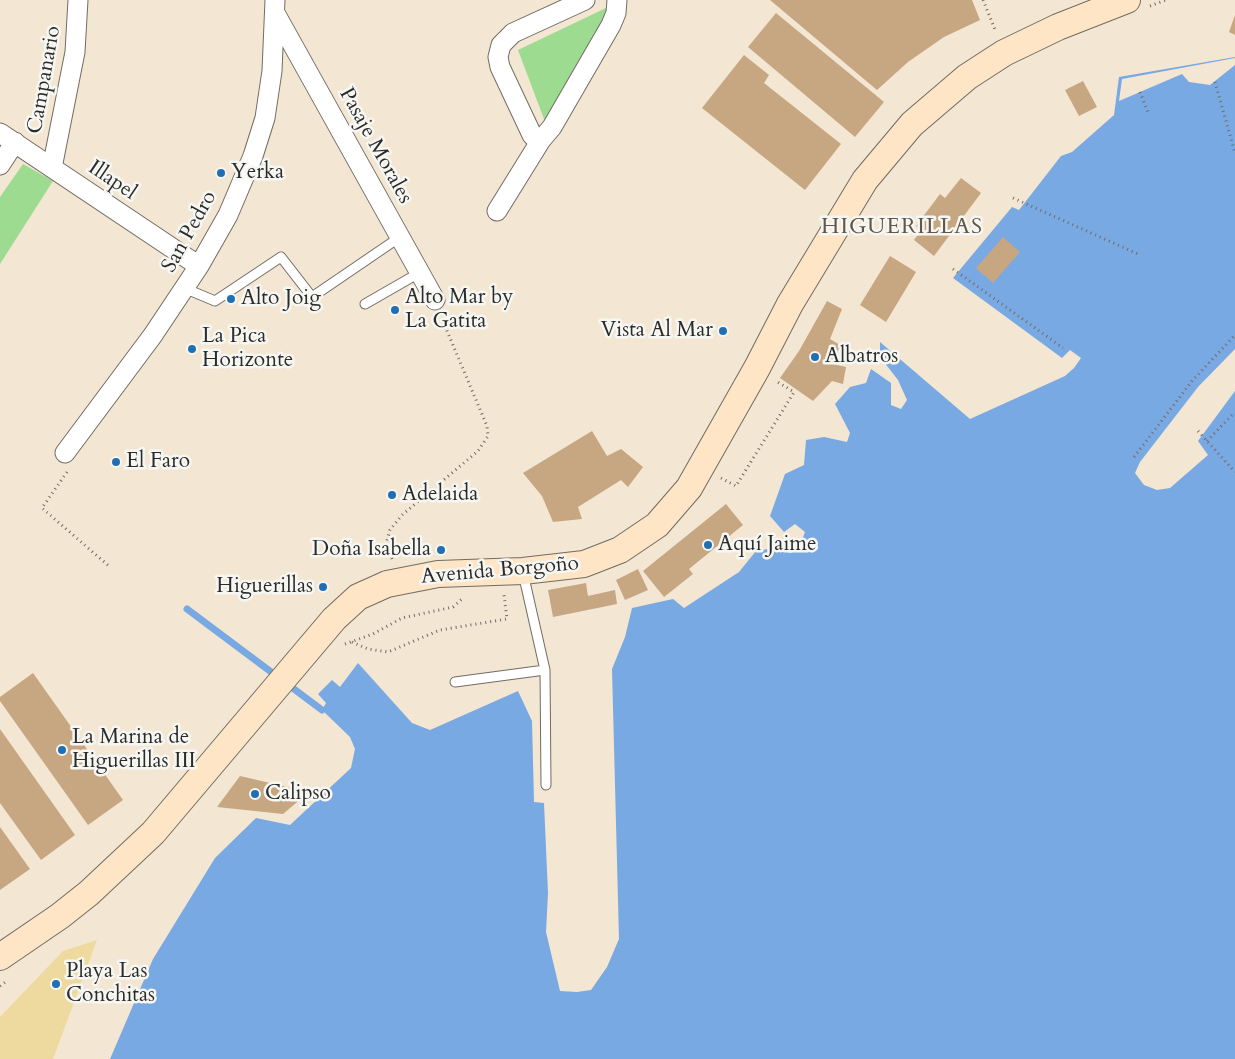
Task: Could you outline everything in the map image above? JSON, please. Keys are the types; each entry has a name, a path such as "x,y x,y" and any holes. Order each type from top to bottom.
{"main road":[{"name":"Avenida Borgoño","path":"0,957 60,916 122,864 172,812 345,607 358,597 386,584 438,574 523,572 584,564 602,558 637,540 656,525 674,508 689,488 757,368 790,304 846,210 888,151 938,99 1004,53 1058,27 1127,0"}],"street":[{"name":"Campanario","path":"52,168 76,52 78,0"},
{"path":"541,140 536,139 532,135 500,67 498,57 500,45 513,33 585,0"},
{"path":"497,211 541,140 552,127 611,25 616,13 616,0"},
{"name":"Pasaje Morales","path":"275,7 434,300"},
{"name":"San Pedro","path":"65,454 153,335 200,266 228,215 253,156 265,118 272,71 275,7"},
{"name":"Illapel","path":"7,138 200,266"},
{"path":"0,165 7,138"}],"lane":[{"path":"184,288 215,302 281,257 312,297 400,237"},
{"path":"365,304 420,273"},
{"path":"523,572 545,670 546,785"},
{"path":"454,682 545,670"}],"path":[{"path":"982,0 1004,53"},
{"path":"1215,82 1235,153"},
{"path":"1140,92 1150,115"},
{"path":"1013,198 1138,254"},
{"path":"954,269 1063,348"},
{"path":"402,581 386,544 390,530 402,515 478,451 488,436 487,426 434,300"},
{"path":"1134,457 1192,381 1235,336"},
{"path":"701,467 736,486 794,392 757,368"},
{"path":"1208,441 1234,413"},
{"path":"1198,430 1235,472"},
{"path":"65,454 71,468 42,508 110,567"},
{"path":"320,636 368,649 388,652 440,630 507,619 503,589"}],"green space":[{"path":"606,8 609,21 547,127 518,50"},
{"path":"23,164 53,181 0,264 0,197"}],"sand":[{"name":"Playa Las Conchitas","path":"97,940 53,1059 0,1059 0,1017 63,951"}],"water":[{"path":"1235,57 1235,349 1198,387 1140,462 1135,473 1144,485 1157,490 1170,488 1208,455 1198,441 1235,391 1235,1059 110,1059 153,959 215,858 256,818 290,825 351,768 355,749 350,737 322,710 326,703 318,694 332,680 340,687 358,663 412,723 430,730 518,691 532,721 534,802 544,803 548,893 546,932 560,991 577,992 591,990 607,967 619,939 612,669 625,637 632,608 673,599 684,608 739,572 756,551 775,548 791,553 801,543 805,532 795,524 784,532 770,516 785,474 804,465 806,440 824,437 847,442 850,433 835,404 850,387 866,383 871,369 891,383 891,405 901,409 907,400 898,380 880,357 880,342 970,419 1065,376 1074,368 1081,358 1070,350 1062,358 953,278 1012,207 1019,210 1061,156 1072,152 1114,115 1119,77"}],"pier":[{"path":"1235,58 1235,65 1210,85 1189,82 1182,74 1119,101 1122,79"}],"building":[{"path":"770,0 972,0 980,20 944,37 908,62 877,90"},
{"path":"776,13 884,102 855,137 748,47"},
{"path":"1235,15 1235,35 1229,32"},
{"path":"744,55 769,75 764,83 841,144 805,190 702,108"},
{"path":"1083,81 1097,107 1079,116 1065,90"},
{"path":"961,178 981,193 934,256 914,240 921,230 916,226 940,194 945,198"},
{"path":"1003,237 1020,252 993,283 976,268"},
{"path":"890,256 916,272 886,322 860,305"},
{"name":"Albatros","path":"827,301 842,309 830,339 840,345 833,364 846,367 843,384 832,381 813,401 780,378 799,351"},
{"path":"592,431 607,456 621,449 643,467 628,487 621,480 578,507 582,519 553,522 542,496 523,473"},
{"path":"726,504 743,525 689,569 693,574 664,597 643,571"},
{"path":"638,569 648,590 625,600 616,580"},
{"path":"586,583 588,596 615,590 617,604 553,617 548,590"},
{"name":"La Marina de Higuerillas III","path":"33,673 123,800 88,825 0,701 0,697"},
{"path":"0,729 75,835 41,860 0,803"},
{"path":"240,776 309,792 283,814 217,807"},
{"path":"0,827 30,869 0,890"}],"waterway":[{"path":"187,609 322,710"}],"place":[{"name":"Yerka","path":"221,173"},
{"name":"Alto Joig","path":"231,299"},
{"name":"Alto Mar by La Gatita","path":"395,310"},
{"name":"Vista Al Mar","path":"723,331"},
{"name":"La Pica Horizonte","path":"192,349"},
{"name":"Albatros","path":"815,357"},
{"name":"El Faro","path":"116,462"},
{"name":"Adelaida","path":"392,495"},
{"name":"Aquí Jaime","path":"708,545"},
{"name":"Doña Isabella","path":"441,550"},
{"name":"Higuerillas","path":"323,587"},
{"name":"La Marina de Higuerillas III","path":"62,750"},
{"name":"Calipso","path":"255,794"},
{"name":"Playa Las Conchitas","path":"56,984"}],"district":[{"name":"HIGUERILLAS","path":"902,228"}]}
